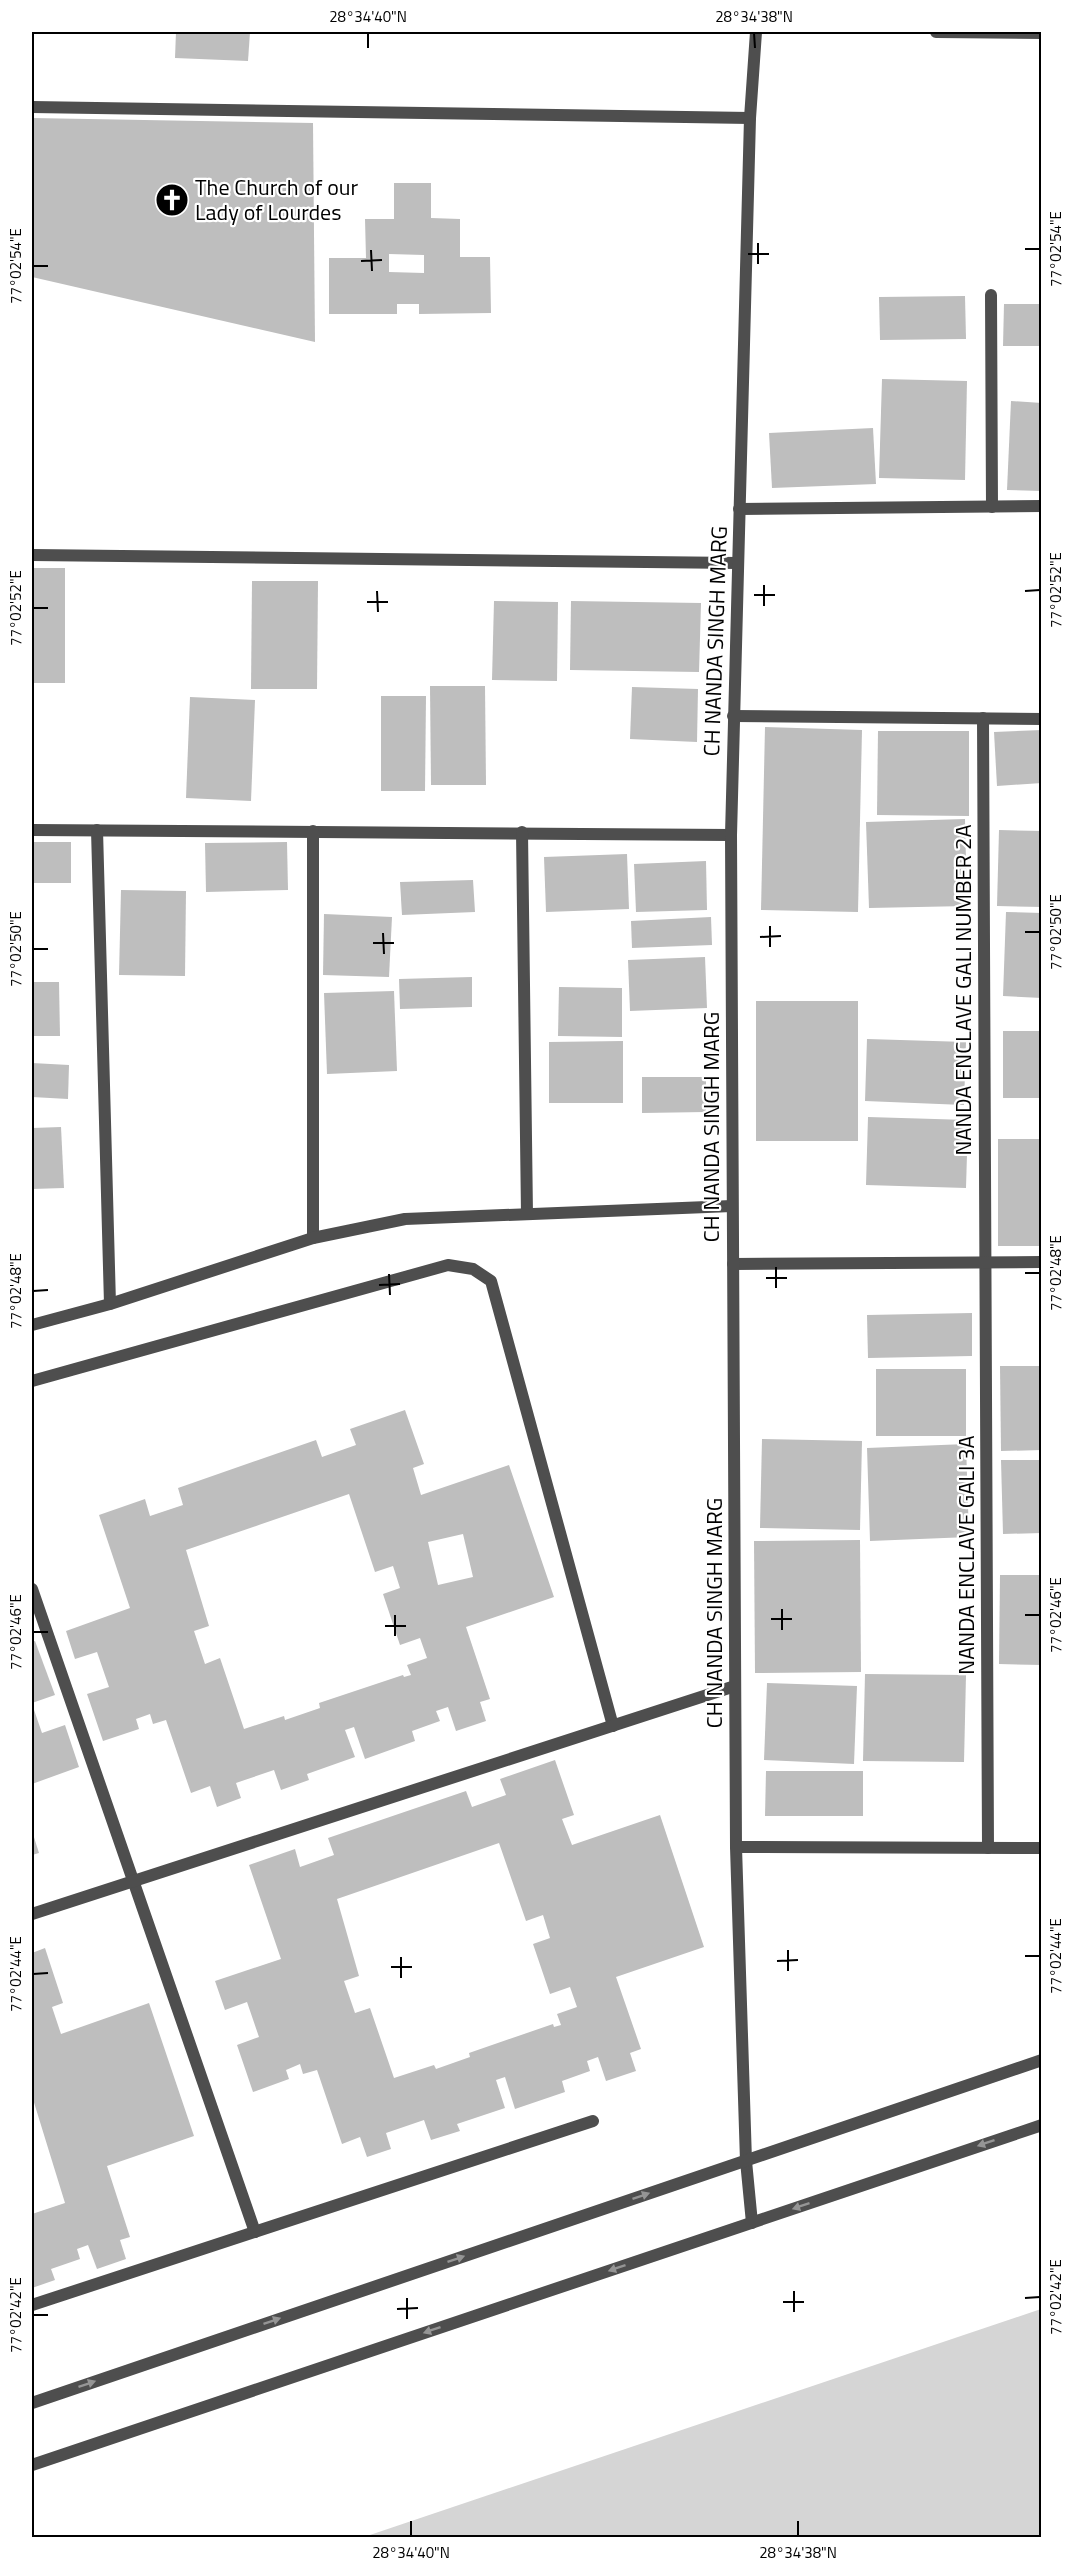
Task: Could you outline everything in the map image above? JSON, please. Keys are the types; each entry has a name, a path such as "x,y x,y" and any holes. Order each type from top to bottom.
{"street":[{"name":"CH NANDA SINGH MARG","path":"752,2223 746,2161 736,1847 731,835 750,118 756,32"},
{"path":"936,32 1041,33"},
{"path":"32,107 750,118"},
{"path":"991,295 992,507"},
{"path":"739,509 1041,506"},
{"path":"32,555 738,563"},
{"path":"733,716 1041,719"},
{"name":"NANDA ENCLAVE GALI NUMBER 2A","path":"983,718 986,1262"},
{"path":"32,830 731,835"},
{"path":"96,830 110,1304"},
{"path":"313,831 313,1238"},
{"path":"522,832 526,1214"},
{"path":"32,1324 110,1304 313,1238 405,1220 732,1206"},
{"name":"NANDA ENCLAVE GALI 3A","path":"986,1262 988,1848"},
{"path":"733,1263 1041,1262"},
{"path":"32,1381 448,1265 473,1269 491,1281 614,1726"},
{"path":"32,1589 255,2232"},
{"path":"32,1914 735,1686"},
{"path":"736,1847 1041,1848"},
{"path":"32,2403 1041,2060"},
{"path":"32,2305 593,2121"},
{"path":"32,2465 1041,2125"}],"shaded area":[{"path":"1041,2309 1041,2537 364,2537"}],"building":[{"path":"176,32 250,32 248,61 175,58"},
{"name":"The Church of our Lady of Lourdes","path":"32,118 313,123 315,342 32,277"},
{"path":"394,183 431,183 431,218 460,219 460,257 490,257 491,313 419,314 419,304 397,304 397,314 329,314 329,258 366,258 365,219 394,219","holes":["389,254 424,255 424,273 389,272"]},
{"path":"965,296 966,339 880,340 879,297"},
{"path":"1004,304 1042,304 1042,346 1003,346"},
{"path":"882,379 967,381 965,480 879,478"},
{"path":"1011,401 1042,403 1042,491 1007,490"},
{"path":"873,428 876,484 772,488 769,433"},
{"path":"32,568 65,568 65,683 32,683"},
{"path":"252,581 318,581 317,689 251,689"},
{"path":"494,601 558,602 557,681 492,680"},
{"path":"571,601 701,603 699,672 570,670"},
{"path":"430,686 485,686 486,785 431,785"},
{"path":"632,687 698,689 697,742 630,739"},
{"path":"381,696 426,696 425,791 381,791"},
{"path":"190,697 255,700 251,801 186,798"},
{"path":"765,727 862,730 858,912 761,910"},
{"path":"1042,730 1042,783 997,786 994,732"},
{"path":"878,731 969,731 969,816 877,815"},
{"path":"965,819 967,906 869,908 866,822"},
{"path":"999,830 1042,831 1042,907 997,906"},
{"path":"32,842 71,842 71,883 32,883"},
{"path":"287,842 288,890 206,892 205,843"},
{"path":"627,854 629,909 546,912 544,857"},
{"path":"706,861 707,910 636,912 634,864"},
{"path":"473,880 475,912 402,915 400,882"},
{"path":"121,890 186,891 185,976 119,975"},
{"path":"1006,912 1042,913 1042,998 1003,996"},
{"path":"324,914 392,917 389,977 323,975"},
{"path":"711,917 712,945 632,948 631,921"},
{"path":"705,957 707,1008 630,1011 628,960"},
{"path":"472,977 472,1007 400,1009 399,979"},
{"path":"32,982 59,982 60,1036 32,1036"},
{"path":"559,987 622,988 622,1037 558,1036"},
{"path":"394,991 397,1071 327,1074 324,993"},
{"path":"756,1001 858,1001 858,1141 756,1141"},
{"path":"1003,1031 1042,1031 1042,1098 1003,1098"},
{"path":"867,1039 966,1042 964,1105 865,1101"},
{"path":"623,1041 623,1103 549,1103 549,1042"},
{"path":"32,1063 69,1065 68,1099 32,1097"},
{"path":"642,1077 706,1077 706,1112 642,1113"},
{"path":"868,1117 968,1120 966,1188 866,1185"},
{"path":"61,1127 64,1188 32,1189 32,1128"},
{"path":"998,1139 1042,1139 1042,1246 998,1246"},
{"path":"972,1313 972,1356 868,1358 867,1315"},
{"path":"1000,1366 1042,1366 1042,1450 1001,1451"},
{"path":"876,1369 966,1369 966,1436 876,1436"},
{"path":"405,1410 424,1464 413,1468 421,1495 509,1465 554,1597 466,1627 490,1699 480,1702 486,1721 456,1731 448,1707 436,1711 440,1721 412,1731 415,1741 365,1759 354,1727 345,1730 355,1757 307,1774 309,1780 281,1790 274,1770 236,1783 241,1798 217,1807 210,1786 191,1793 166,1720 153,1724 150,1714 136,1719 139,1729 103,1741 87,1694 109,1687 97,1652 75,1659 66,1631 130,1608 99,1515 145,1499 150,1516 183,1505 178,1488 316,1440 322,1457 356,1445 350,1429","holes":["349,1494 375,1572 393,1566 400,1588 383,1594 400,1645 420,1638 427,1658 407,1665 411,1675 404,1677 403,1675 319,1703 320,1708 285,1720 284,1716 244,1729 220,1658 205,1664 194,1631 209,1626 186,1550","463,1534 473,1577 438,1585 428,1542"]},
{"path":"762,1439 862,1441 860,1530 760,1528"},
{"path":"966,1444 969,1537 870,1541 867,1448"},
{"path":"1001,1460 1042,1460 1042,1533 1003,1534"},
{"path":"860,1540 861,1672 755,1673 754,1541"},
{"path":"1000,1575 1042,1575 1042,1665 999,1664"},
{"path":"35,1641 55,1695 32,1703 32,1642"},
{"path":"865,1674 966,1675 964,1762 863,1761"},
{"path":"767,1683 857,1686 854,1764 764,1760"},
{"path":"32,1704 42,1733 65,1725 79,1767 32,1784"},
{"path":"555,1760 574,1815 562,1819 572,1845 660,1815 704,1947 616,1977 641,2049 630,2053 636,2071 606,2081 598,2057 587,2061 590,2071 562,2081 565,2092 515,2109 505,2077 496,2080 505,2108 457,2124 460,2131 431,2140 424,2120 386,2133 391,2149 367,2157 360,2137 342,2144 317,2070 303,2074 300,2064 286,2070 289,2079 253,2092 237,2045 259,2037 247,2002 225,2010 215,1981 281,1959 249,1865 295,1849 300,1867 334,1855 328,1838 466,1791 472,1807 506,1795 500,1779","holes":["499,1843 526,1921 543,1915 550,1938 533,1944 550,1994 570,1987 577,2007 557,2014 561,2025 554,2027 553,2024 469,2053 470,2057 436,2069 434,2065 394,2078 370,2008 355,2013 344,1981 359,1976 337,1899"]},
{"path":"766,1771 863,1771 863,1816 765,1816"},
{"path":"32,1831 39,1853 32,1855"},
{"path":"45,1948 63,2003 52,2007 61,2034 149,2003 194,2136 107,2166 130,2237 120,2240 126,2259 97,2269 88,2245 77,2249 80,2259 51,2269 55,2280 32,2288 32,2214 65,2203 32,2096 32,1953"}],"place":[{"name":"The Church of our Lady of Lourdes","path":"172,200"}]}
